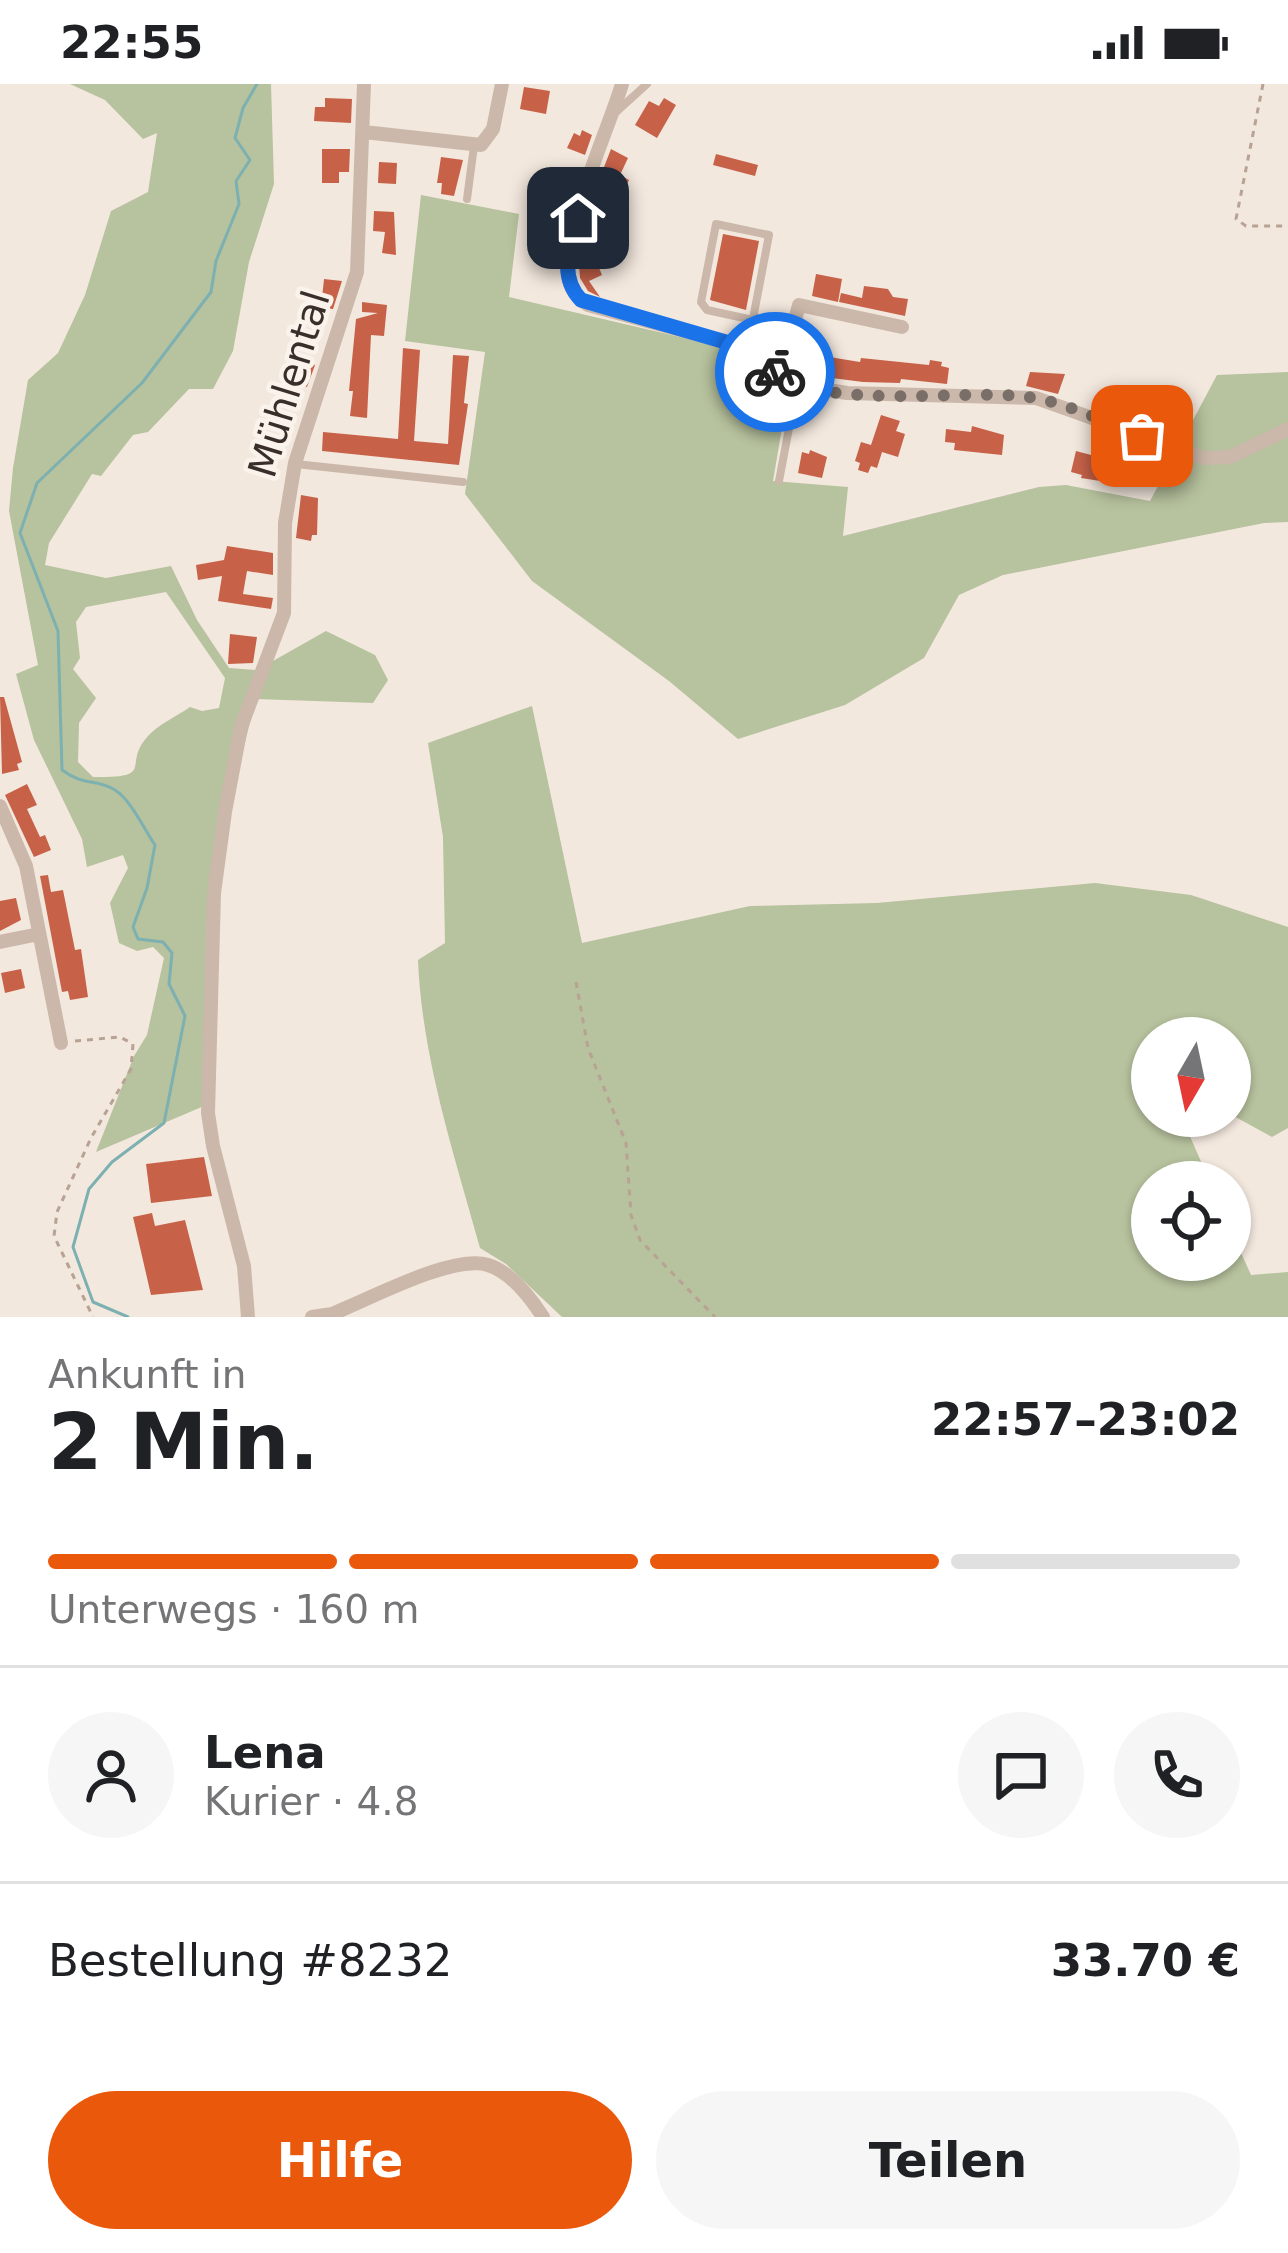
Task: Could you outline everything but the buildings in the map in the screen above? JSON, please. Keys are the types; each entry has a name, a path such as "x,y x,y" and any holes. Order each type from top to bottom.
{"street":[{"name":"Mühlental","path":"248,1317 244,1266 212,1146 207,1064 214,1002 214,892 225,812 251,696 284,614 285,523 295,463 353,289 362,217 364,84"},
{"path":"364,132 474,146 490,137 502,84"},
{"path":"622,84 569,251 567,272 575,295 588,305 747,350 797,385 847,393 1036,398 1204,458 1230,457 1288,429"},
{"path":"780,376 799,305 902,327"},
{"path":"0,806 26,866 62,1043"},
{"path":"0,942 39,934"},
{"path":"312,1317 332,1314 453,1265 475,1262 494,1266 527,1294 542,1317"}],"lane":[{"path":"613,113 647,84"},
{"path":"467,200 474,146"},
{"path":"747,350 753,320 769,235 716,224 701,302 707,310 753,320"},
{"path":"779,481 797,385"},
{"path":"295,463 463,482"}],"path":[{"path":"1263,84 1236,219 1246,226 1288,226"},
{"path":"576,982 588,1048 626,1143 631,1215 640,1240 715,1317"},
{"path":"62,1043 120,1037 134,1044 130,1069 56,1212 54,1236 93,1317"}],"green space":[{"path":"70,84 271,84 274,184 249,262 233,351 213,389 189,389 148,432 133,435 101,476 92,474 49,543 45,565 106,578 171,566 197,620 229,668 257,670 326,631 375,655 388,680 373,703 256,699 235,781 216,894 211,1103 96,1152 147,1035 164,958 153,947 137,951 119,943 110,903 128,868 123,855 87,867 82,839 34,740 16,674 38,665 9,511 28,380 58,353 85,295 111,211 148,192 157,133 143,139 105,100","holes":["166,592 225,678 219,708 190,707 157,728 141,746 132,772 93,777 78,762 79,723 96,698 73,669 80,658 76,622 86,607"]},
{"path":"421,195 519,214 509,297 727,348 789,387 773,481 848,487 843,536 1039,487 1066,485 1150,501 1217,375 1288,372 1288,522 1003,575 959,595 924,658 845,705 738,739 669,681 532,581 465,494 485,352 405,341"},
{"path":"532,706 582,943 750,906 877,903 1095,883 1191,895 1288,927 1288,1128 1272,1137 1251,1126 1251,1017 1131,1017 1131,1137 1190,1137 1201,1161 1131,1161 1131,1281 1251,1281 1251,1275 1288,1272 1288,1317 562,1317 506,1264 480,1248 433,1069 418,960 445,943 443,837 428,743"}],"waterway":[{"path":"128,1317 93,1302 73,1247 89,1189 112,1162 164,1123 185,1016 169,984 172,953 163,942 138,939 133,927 155,845 121,795 62,770 58,631 20,533 37,483 142,383 211,292 216,261 239,204 236,181 250,160 235,138 243,108 257,84"}],"way so far":[{"path":"775,372 797,385 847,393 1036,398 1142,436"}],"route":[{"path":"578,218 567,272 581,300 736,345 775,372"}]}
